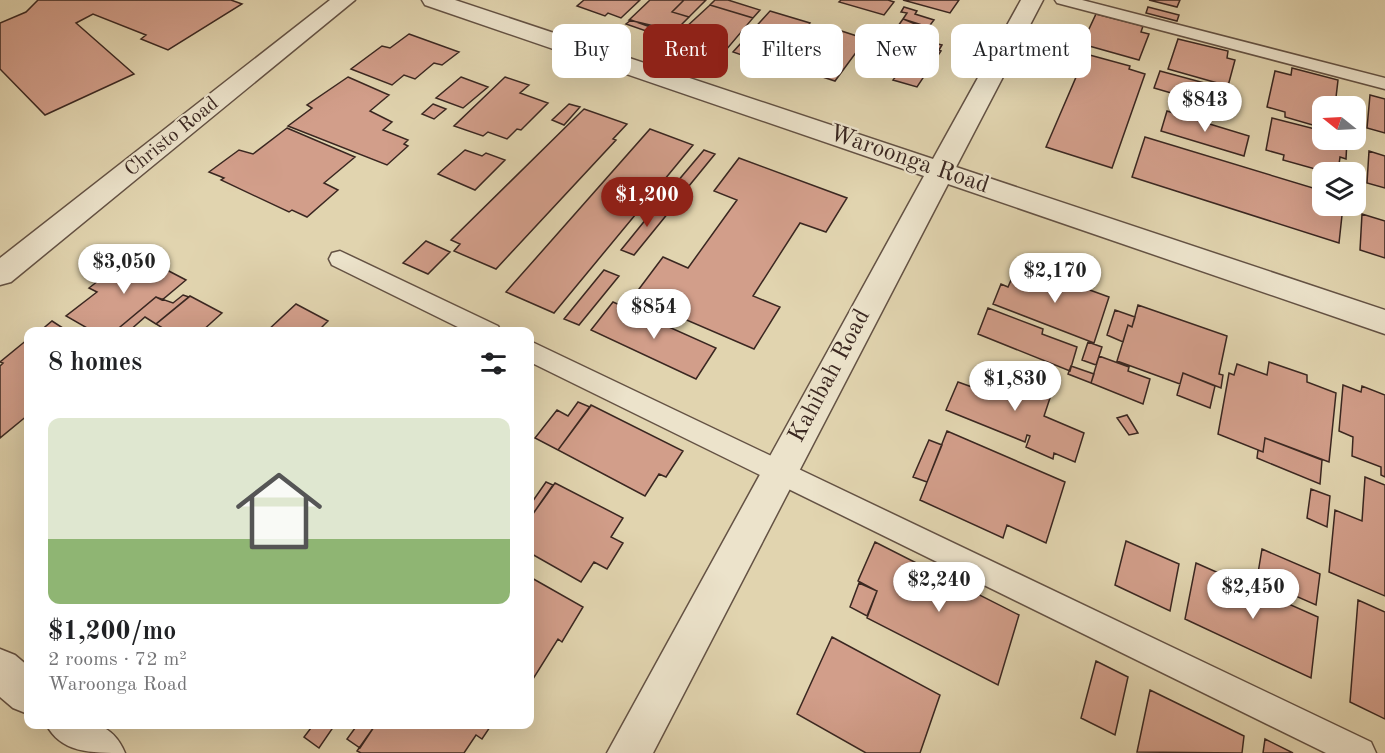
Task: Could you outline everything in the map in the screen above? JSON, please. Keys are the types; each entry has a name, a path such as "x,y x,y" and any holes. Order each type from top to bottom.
{"street":[{"name":"Christo Road","path":"0,274 344,0"},
{"name":"Waroonga Road","path":"433,0 942,170 1385,322"},
{"name":"Kahibah Road","path":"629,753 1032,0"},
{"path":"0,670 24,690"},
{"path":"73,729 103,753"}],"lane":[{"path":"1063,0 1385,84"},
{"path":"340,259 480,327"},
{"path":"534,353 1360,753"}],"building":[{"path":"38,0 231,0 242,4 168,50 141,39 146,35 93,14 76,23 134,74 45,115 0,69 0,23 26,12"},
{"path":"584,0 640,0 621,18 608,13 605,16 577,6"},
{"path":"650,0 684,0 672,12 689,17 682,24 646,24 629,20"},
{"path":"684,0 706,0 689,17 672,12"},
{"path":"715,0 728,0 760,10 753,18 710,5"},
{"path":"841,0 894,2 884,15 839,2"},
{"path":"903,0 959,0 950,13"},
{"path":"1149,0 1180,0 1177,7"},
{"path":"710,5 753,18 748,24 740,24 740,33 728,48 728,24 689,24"},
{"path":"904,7 917,11 915,14 934,20 931,24 915,24 903,19 907,13 901,12"},
{"path":"1148,7 1179,15 1177,21 1146,13"},
{"path":"770,11 810,23 809,24 758,24"},
{"path":"1096,14 1143,26 1141,32 1149,34 1139,60 1091,47 1091,25"},
{"path":"903,19 919,24 899,24"},
{"path":"631,20 643,24 643,30 631,24 626,24"},
{"path":"843,32 855,35 855,54 843,70"},
{"path":"409,34 459,52 442,65 434,63 415,79 404,75 392,85 351,69 382,46 390,48"},
{"path":"1178,39 1228,51 1227,58 1235,60 1228,86 1168,69"},
{"path":"740,44 740,54 733,52"},
{"path":"1091,55 1130,66 1129,69 1145,74 1112,168 1046,147 1076,78 1091,78"},
{"path":"1292,68 1338,80 1336,96 1312,96 1312,125 1285,117 1285,112 1267,107 1275,71 1291,75"},
{"path":"1160,71 1238,92 1233,111 1154,88"},
{"path":"348,77 389,95 370,111 392,122 383,130 408,140 404,144 408,146 387,165 288,126 312,108 307,105"},
{"path":"461,77 488,87 463,108 436,98"},
{"path":"505,77 529,85 520,93 548,103 521,130 517,129 507,139 488,132 483,136 454,126"},
{"path":"895,78 923,78 917,87 893,80"},
{"path":"1370,95 1385,99 1385,133 1367,128"},
{"path":"433,104 446,109 434,119 422,114"},
{"path":"569,104 580,107 564,125 552,120"},
{"path":"584,109 627,124 613,139 616,140 496,269 454,251 460,244 451,240"},
{"path":"1167,111 1249,136 1244,156 1161,131"},
{"path":"1272,118 1312,128 1312,150 1346,150 1346,159 1340,157 1339,162 1312,162 1312,168 1283,160 1284,155 1266,150"},
{"path":"287,128 355,157 324,183 338,190 307,217 292,210 289,212 209,172 239,150 253,154"},
{"path":"650,129 693,145 554,313 506,292"},
{"path":"1145,137 1312,188 1312,216 1342,216 1339,243 1132,177"},
{"path":"465,150 482,156 486,153 505,160 475,190 438,174"},
{"path":"704,150 715,154 684,192 672,188"},
{"path":"1369,151 1385,156 1385,188 1367,183"},
{"path":"739,158 847,198 826,232 800,223 753,296 780,307 754,349 633,297 663,257 688,268 737,200 714,191"},
{"path":"660,202 673,207 634,255 621,250"},
{"path":"1362,216 1385,221 1385,258 1360,250"},
{"path":"426,241 450,252 428,274 403,263"},
{"path":"142,257 186,280 162,300 156,297 120,327 85,327 66,316 97,292 89,288 116,267 123,271"},
{"path":"604,270 619,276 579,325 564,319"},
{"path":"1015,271 1052,284 1054,277 1109,297 1094,343 993,304 1001,284 1008,287"},
{"path":"183,295 189,297 156,324 145,317 134,327 120,327 156,297 173,303"},
{"path":"190,296 222,313 207,327 161,327 156,324"},
{"path":"613,302 716,348 696,379 591,330"},
{"path":"296,304 328,321 322,327 271,327"},
{"path":"1138,305 1227,336 1219,374 1223,375 1221,388 1183,373 1180,384 1117,361 1128,325 1132,327"},
{"path":"988,308 1043,329 1042,334 1077,347 1070,371 978,334"},
{"path":"1115,310 1135,317 1132,327 1128,325 1123,342 1107,335"},
{"path":"52,321 61,327 45,327"},
{"path":"24,342 24,418 0,438 0,366 3,363 0,362"},
{"path":"1088,342 1102,347 1096,365 1082,360"},
{"path":"1099,356 1129,367 1128,371 1150,379 1143,404 1091,383"},
{"path":"1269,362 1307,375 1307,382 1336,393 1329,462 1265,438 1263,452 1218,434 1229,373 1234,375 1237,364 1267,375"},
{"path":"981,364 1029,384 1030,381 1053,389 1044,416 1084,433 1075,462 1054,453 1053,459 1026,447 1030,436 1027,435 1025,442 946,410 958,382 972,387"},
{"path":"1071,366 1094,374 1091,383 1068,374"},
{"path":"1183,373 1215,386 1210,408 1177,395"},
{"path":"1343,385 1361,392 1362,386 1385,395 1385,477 1381,475 1381,467 1352,456 1353,437 1339,431"},
{"path":"578,402 590,407 558,450 535,438 557,410 568,416"},
{"path":"591,405 683,451 666,477 659,474 645,496 558,450"},
{"path":"1127,415 1138,433 1129,435 1117,418"},
{"path":"947,431 1065,482 1046,543 1007,525 1003,538 920,500"},
{"path":"1265,438 1322,460 1320,484 1257,458 1258,450 1263,452"},
{"path":"929,440 942,445 927,482 913,477"},
{"path":"1365,477 1385,485 1385,596 1329,572 1335,510 1362,521"},
{"path":"546,482 553,485 534,512 534,499"},
{"path":"555,483 623,518 611,537 623,543 607,569 594,562 581,582 534,555 534,512"},
{"path":"1311,489 1330,496 1327,527 1307,518"},
{"path":"1126,541 1179,564 1170,611 1115,585"},
{"path":"875,542 1019,615 998,685 867,618 877,591 858,581"},
{"path":"1262,549 1320,574 1316,605 1257,579"},
{"path":"1196,563 1318,617 1311,678 1185,619"},
{"path":"534,579 583,607 562,642 558,639 534,677"},
{"path":"859,583 877,591 867,616 850,607"},
{"path":"1358,600 1385,612 1385,719 1350,702"},
{"path":"832,637 940,695 920,753 866,753 797,714"},
{"path":"1096,661 1128,677 1115,735 1081,718"},
{"path":"1150,690 1244,736 1242,753 1137,752"},
{"path":"310,729 332,729 319,748 304,737"},
{"path":"354,729 373,729 360,748 347,739"},
{"path":"372,729 489,729 482,739 476,735 464,753 361,753 357,751"},
{"path":"1265,739 1293,753 1263,753"}]}
